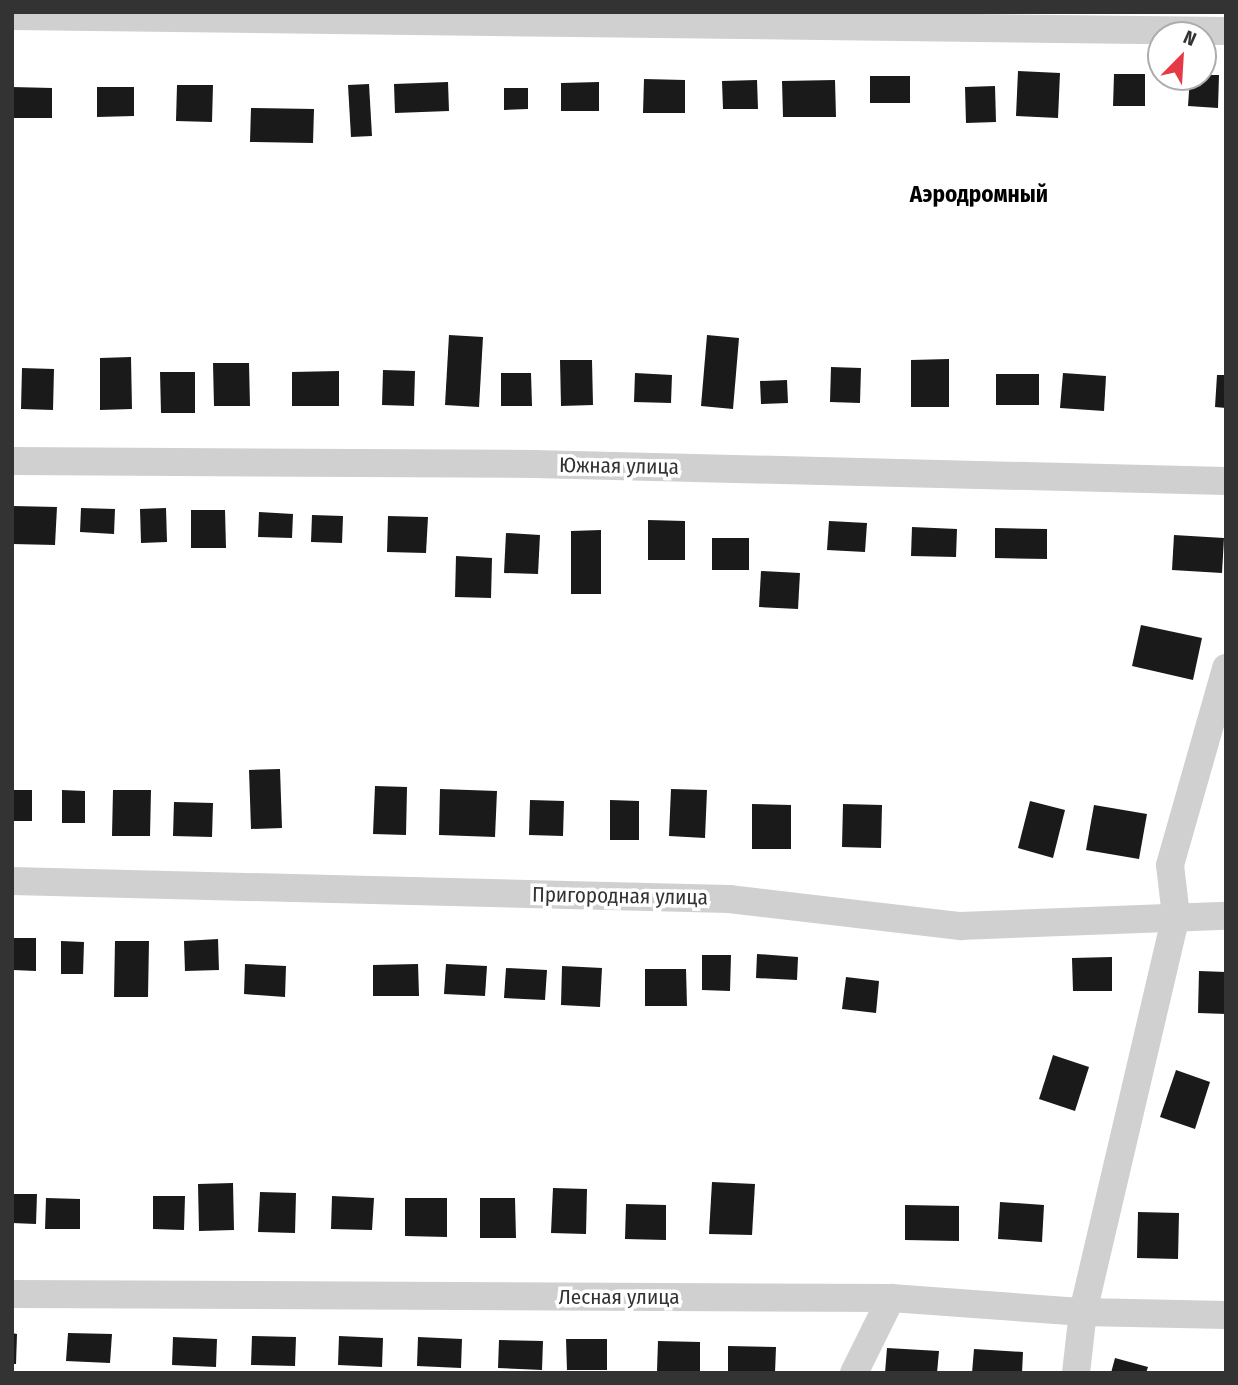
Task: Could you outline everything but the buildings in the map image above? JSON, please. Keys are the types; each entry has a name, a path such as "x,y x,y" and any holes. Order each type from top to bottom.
{"street":[{"path":"12,16 1226,31"},
{"name":"Южная улица","path":"12,461 534,464 1226,481"},
{"path":"1076,1373 1083,1312 1176,916 1170,865 1226,668"},
{"name":"Пригородная улица","path":"12,881 729,899 960,926 1226,916"},
{"name":"Лесная улица","path":"12,1294 891,1298 1083,1312 1226,1315"},
{"path":"854,1373 891,1298"}],"district":[{"name":"Аэродромный","path":"979,194"}]}
